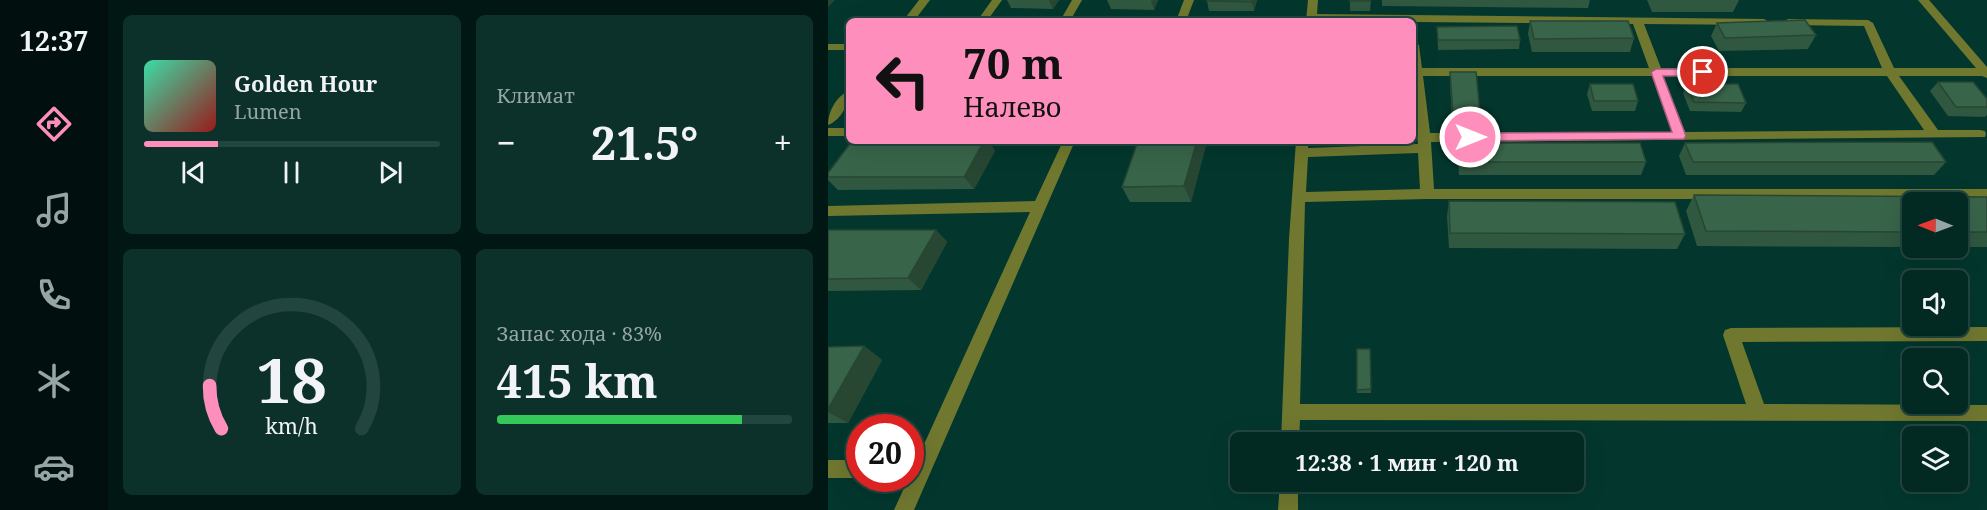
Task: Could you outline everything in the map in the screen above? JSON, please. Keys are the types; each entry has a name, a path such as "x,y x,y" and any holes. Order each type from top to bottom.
{"street":[{"path":"911,18 926,0"},
{"path":"984,18 997,0"},
{"path":"1067,18 1077,0"},
{"path":"1182,18 1189,0"},
{"path":"1311,18 1313,0"},
{"path":"1923,0 1986,73"},
{"path":"1416,20 1868,23 1890,72 1934,134"},
{"path":"1637,21 1680,136"},
{"path":"828,47 846,47"},
{"path":"1416,61 1424,143 1426,194"},
{"path":"1418,72 1986,73"},
{"path":"828,121 846,99"},
{"path":"828,132 846,132"},
{"path":"1416,143 1680,136 1934,134 1985,137"},
{"path":"924,451 1068,144"},
{"path":"1290,432 1302,147 1394,144"},
{"path":"1299,197 1426,194 1987,194"},
{"path":"828,211 1040,206"},
{"path":"1758,412 1731,335 1987,334"},
{"path":"1291,412 1987,412"},
{"path":"828,469 846,469"},
{"path":"904,510 909,492"},
{"path":"1288,510 1289,492"}],"building":[{"path":"1252,0 1252,2 1207,1"},
{"path":"1805,20 1816,35 1725,38 1717,23"},
{"path":"1530,21 1628,21 1634,38 1534,39"},
{"path":"1517,26 1520,40 1438,40 1437,27"},
{"path":"1450,72 1476,72 1480,113 1453,113"},
{"path":"1938,82 1973,82 1987,99 1987,107 1956,107"},
{"path":"1590,84 1633,84 1638,101 1594,101"},
{"path":"1687,84 1738,84 1746,103 1694,102"},
{"path":"1932,142 1946,162 1693,162 1685,143"},
{"path":"1459,143 1640,143 1646,162 1460,162"},
{"path":"850,144 982,144 964,177 828,177 828,173"},
{"path":"1137,144 1196,144 1184,186 1122,187"},
{"path":"1694,195 1902,196 1902,232 1706,231"},
{"path":"1968,197 1987,197 1987,232 1968,232"},
{"path":"1449,201 1675,202 1685,234 1450,233"},
{"path":"828,230 936,230 908,278 828,279"},
{"path":"864,346 828,409 828,347"},
{"path":"1357,349 1370,349 1371,389 1357,390"}],"route":[{"path":"1470,137 1680,136 1656,72 1703,72"}]}
